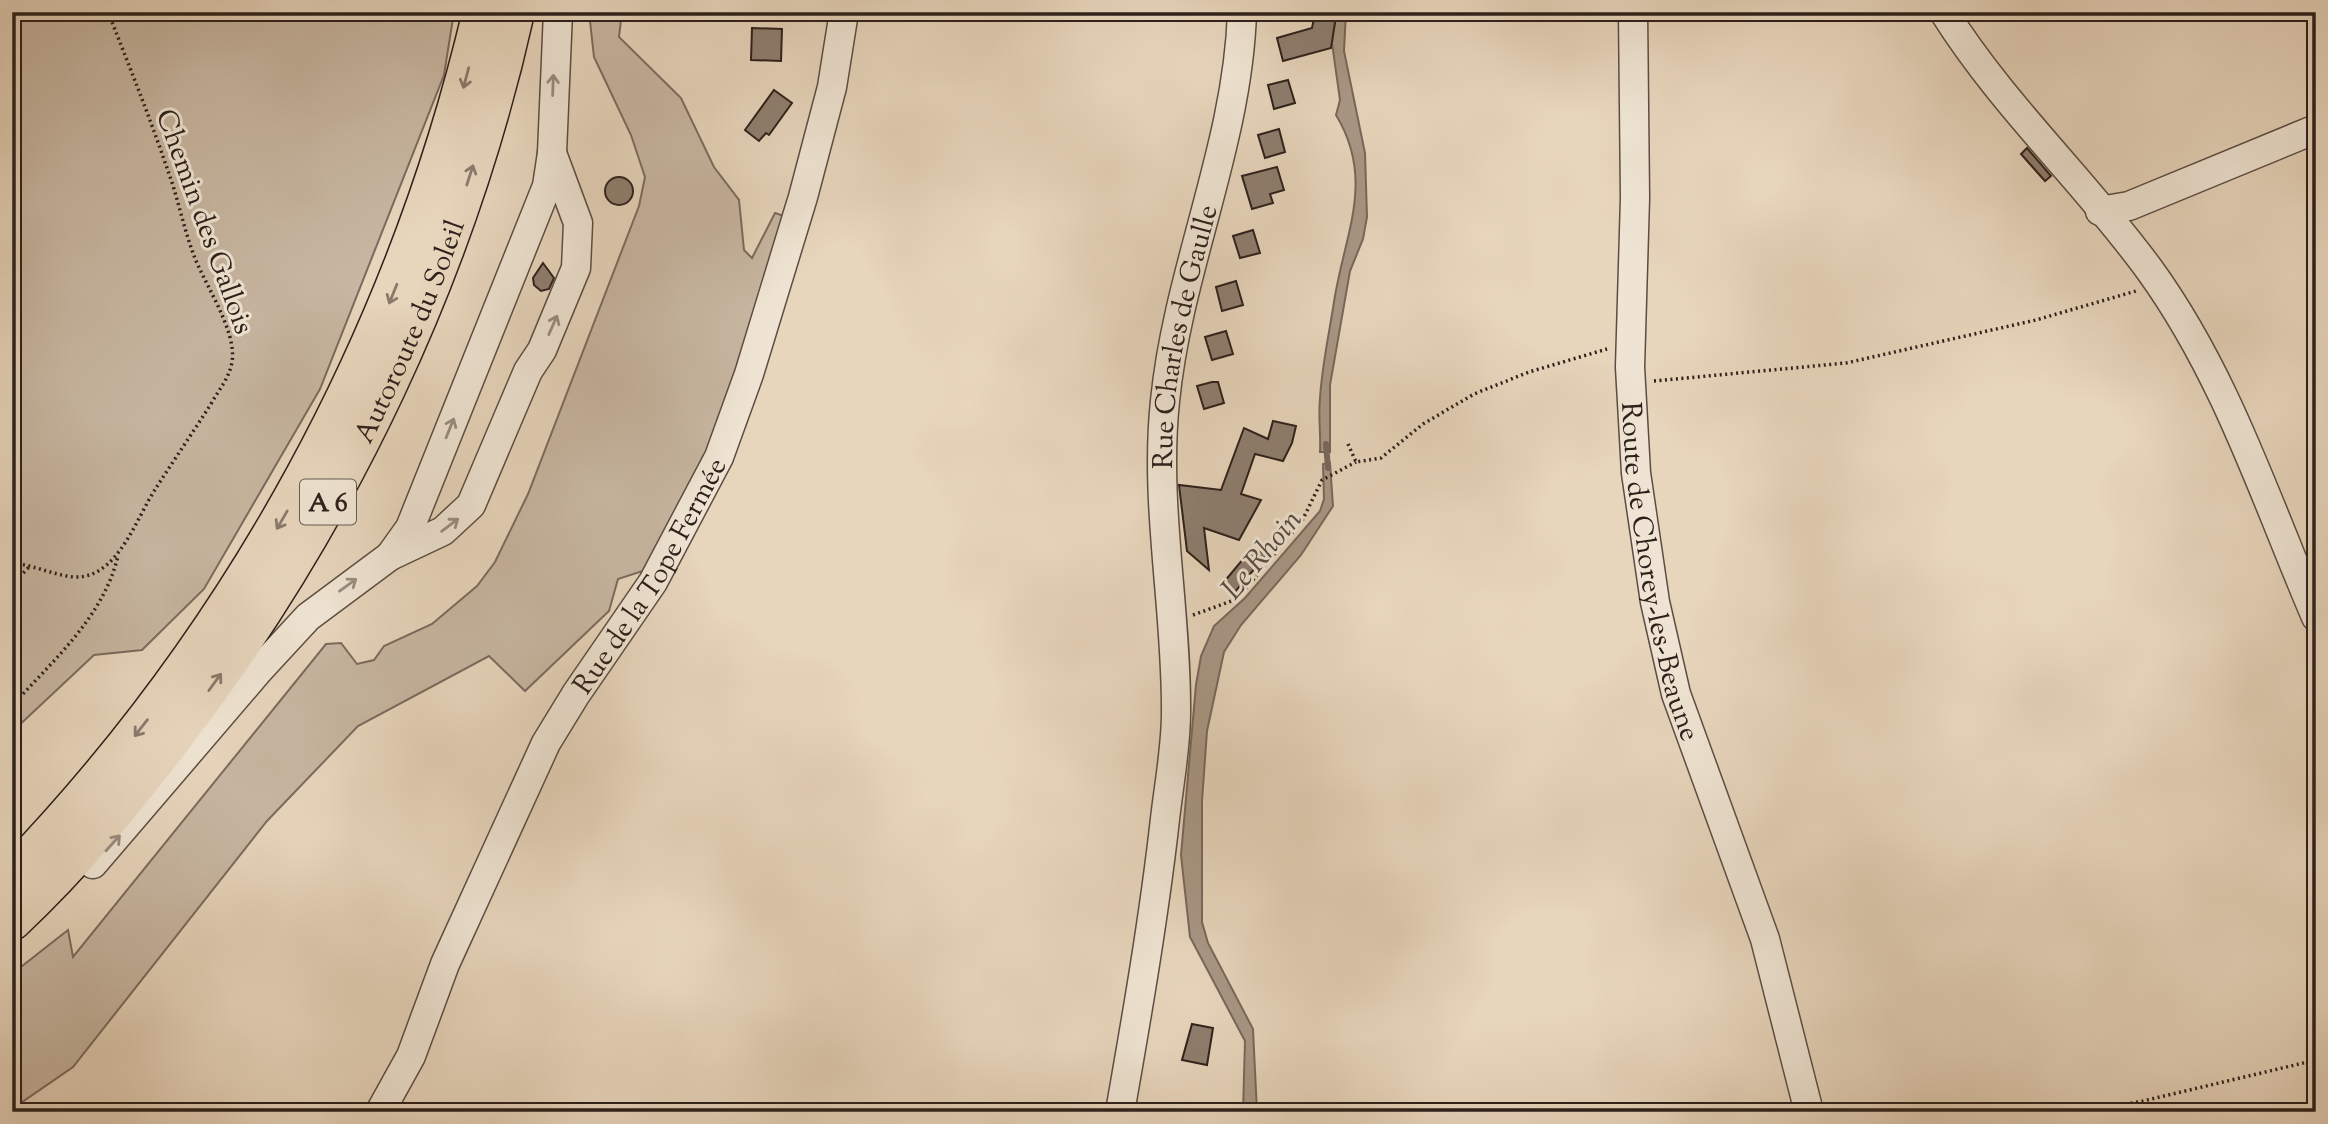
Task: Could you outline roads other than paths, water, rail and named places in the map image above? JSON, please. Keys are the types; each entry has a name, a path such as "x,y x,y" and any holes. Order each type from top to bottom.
{"highway":[{"name":"Autoroute du Soleil","path":"12,875 102,776 179,678 246,578 315,460 365,360 408,257 452,128 482,12"},
{"name":"Autoroute du Soleil","path":"12,921 125,799 203,699 266,606 331,498 377,407 438,267 486,126 515,12"}],"street":[{"path":"390,556 410,528 547,186 552,153 558,12"},
{"name":"Rue de la Tope Fermée","path":"380,1112 411,1056 445,964 546,743 576,694 653,582 719,457 749,374 803,197 832,87 845,12"},
{"name":"Rue Charles de Gaulle","path":"1120,1112 1158,876 1176,718 1176,666 1161,456 1165,399 1174,341 1238,74 1242,12"},
{"name":"Route de Chorey-les-Beaune","path":"1633,12 1635,198 1630,343 1636,472 1667,659 1685,719 1765,939 1809,1112"},
{"path":"1944,12 1987,76 2148,268 2200,348 2223,392 2316,617"},
{"path":"2100,211 2129,206 2316,129"},
{"path":"12,942 104,852 259,670 308,617 390,556 443,531 471,506 528,371 542,350 571,286 579,249 578,223 552,153"}],"waterway":[{"name":"Le Rhoin","path":"1326,444 1328,468"}]}
